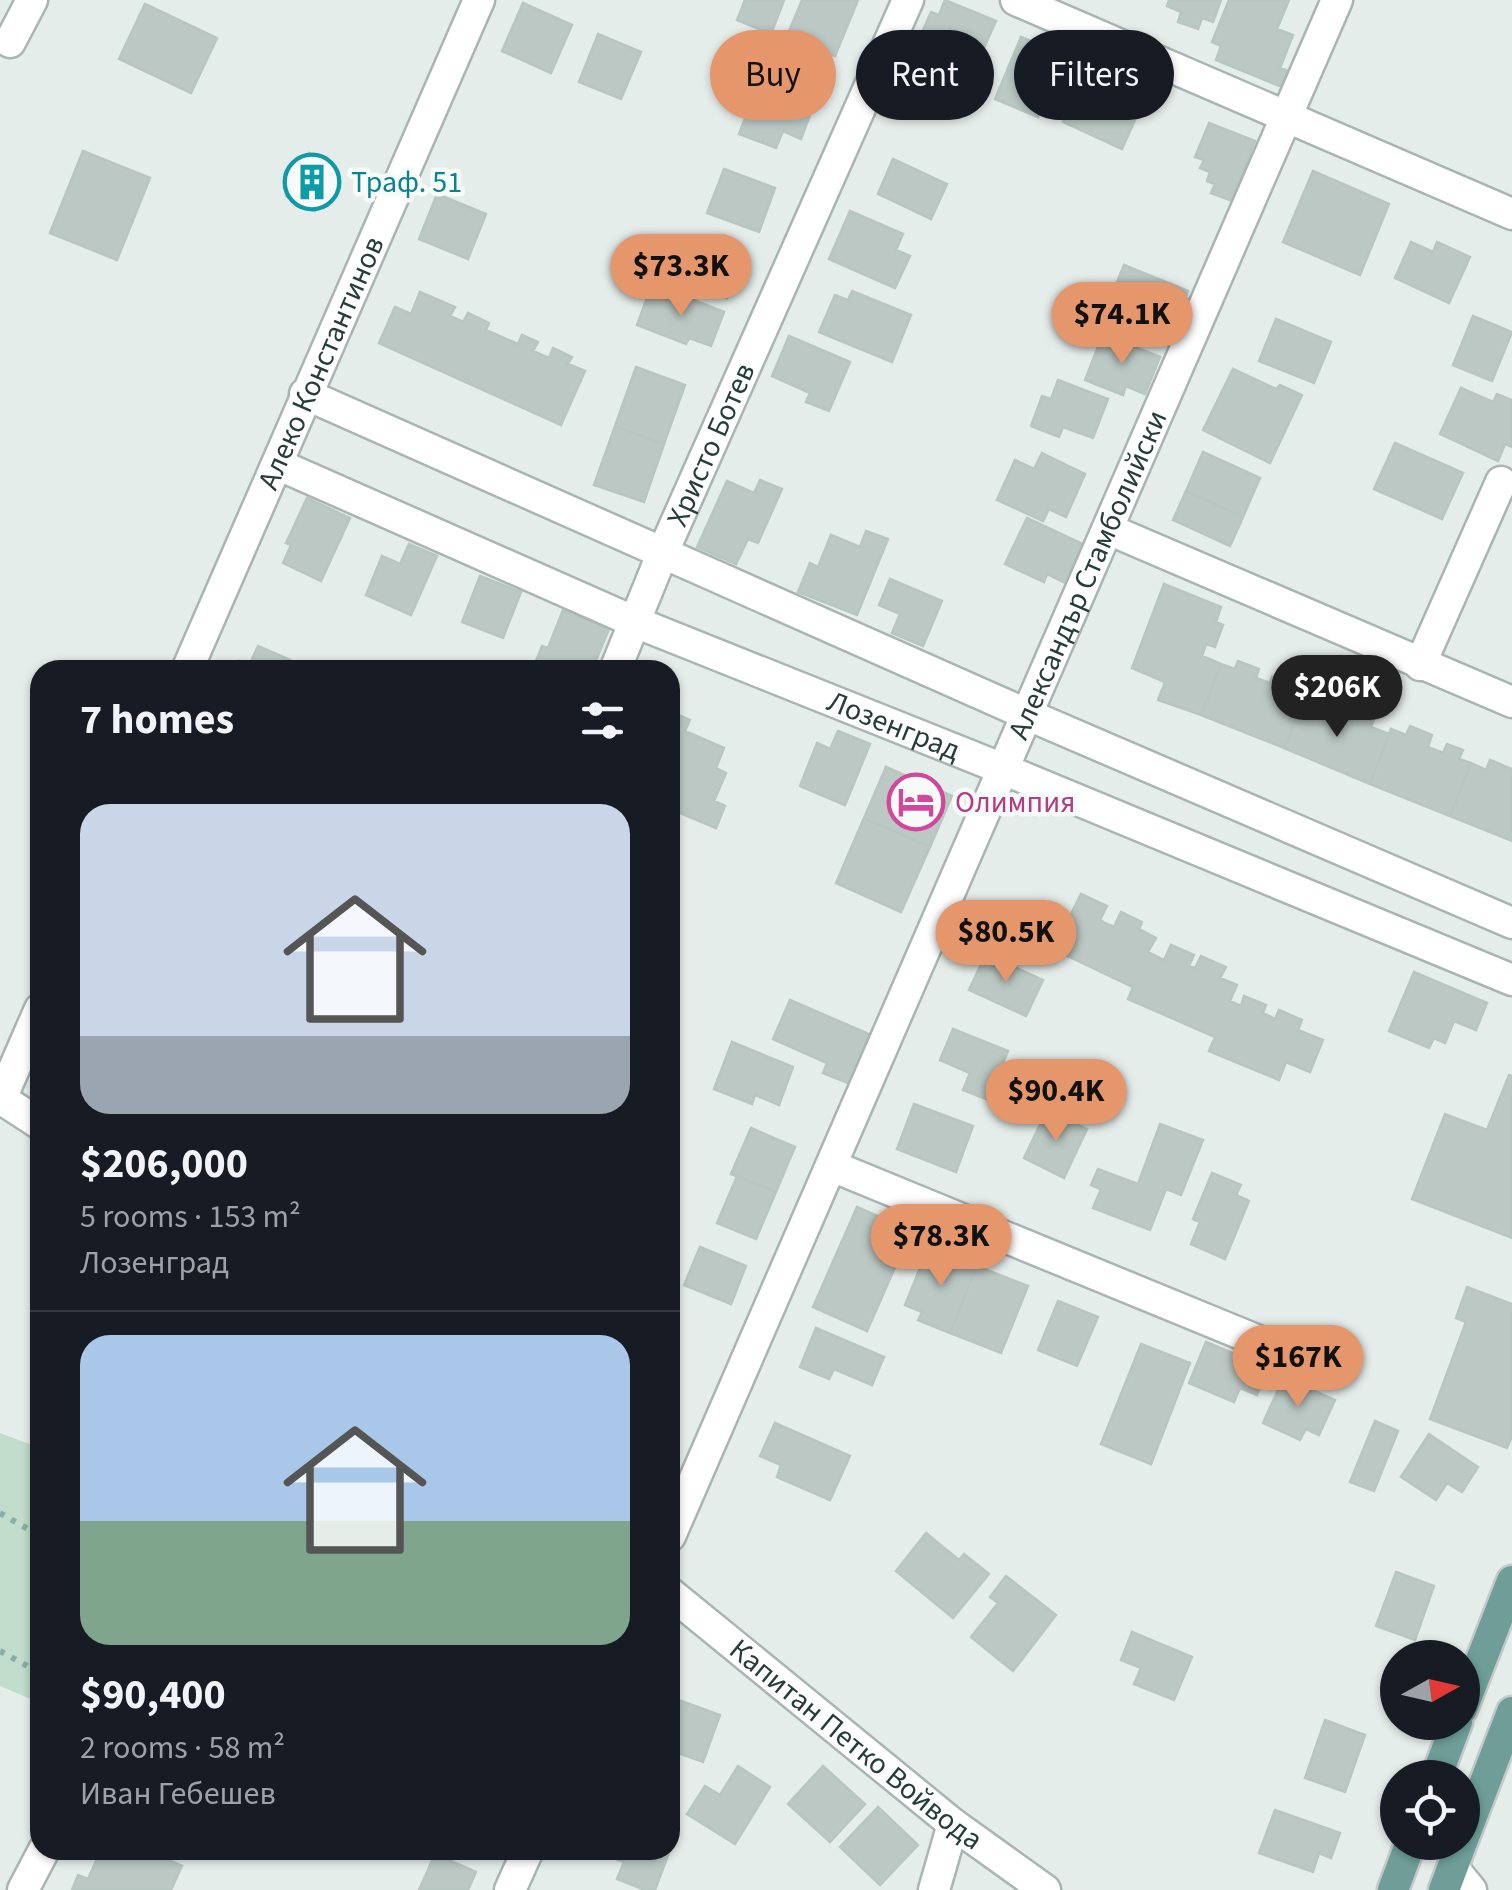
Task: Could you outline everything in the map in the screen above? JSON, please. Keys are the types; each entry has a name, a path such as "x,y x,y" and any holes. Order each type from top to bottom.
{"main road":[{"path":"1480,1663 1512,1581"},
{"path":"1459,1866 1512,1712"},
{"path":"1393,1890 1404,1860"}],"street":[{"path":"10,42 32,0"},
{"name":"Алеко Константинов","path":"191,660 478,0"},
{"name":"Христо Ботев","path":"620,660 908,0"},
{"path":"1016,0 1512,214"},
{"name":"Александър Стамболийски","path":"680,1513 1337,0"},
{"name":"Лозенград","path":"305,394 1026,714 1512,923"},
{"name":"Лозенград","path":"277,464 635,622 1512,980"},
{"path":"1420,665 1501,482"},
{"path":"1108,529 1512,702"},
{"path":"30,1032 0,1099 30,1118"},
{"path":"832,1166 1312,1363"},
{"name":"Капитан Петко Войвода","path":"680,1602 954,1824 1045,1890"},
{"path":"934,1890 954,1824"},
{"path":"23,1890 39,1860"},
{"path":"510,1890 524,1860"}],"path":[{"path":"0,1513 30,1530"},
{"path":"0,1651 30,1668"}],"green space":[{"path":"0,1433 30,1444 30,1699 0,1686"}],"building":[{"path":"745,0 784,0 773,30 761,30 737,20"},
{"path":"802,0 858,0 836,54 836,30 790,30"},
{"path":"945,0 996,21 992,30 923,30 931,12 939,15"},
{"path":"1169,0 1221,0 1213,22 1202,18 1198,29 1178,22 1181,12 1167,6"},
{"path":"1229,0 1289,0 1277,29 1293,35 1280,68 1289,71 1282,87 1216,60 1221,46 1212,42"},
{"path":"523,3 572,25 551,73 502,51"},
{"path":"145,4 217,38 191,93 119,59"},
{"path":"598,34 641,52 621,99 579,82"},
{"path":"1014,54 1014,107 995,99"},
{"path":"744,120 808,120 801,139 783,131 776,148 739,134"},
{"path":"1064,120 1135,120 1122,149"},
{"path":"1209,123 1255,141 1232,201 1211,193 1215,184 1207,181 1210,172 1200,168 1204,160 1195,157"},
{"path":"83,151 150,178 117,260 50,233"},
{"name":"Траф. 51","path":"309,153 337,169 315,211 286,196"},
{"path":"893,159 947,184 931,219 878,194"},
{"path":"724,169 775,188 759,232 707,213"},
{"path":"1313,171 1389,204 1360,275 1283,242"},
{"path":"437,194 486,214 468,259 419,239"},
{"path":"850,211 903,234 896,250 910,256 895,288 829,259"},
{"path":"707,237 746,254 727,298 666,272 679,243 701,252"},
{"path":"1411,242 1433,252 1437,242 1470,257 1449,303 1395,278"},
{"path":"1124,265 1188,291 1169,335 1106,309"},
{"path":"852,291 911,315 892,362 819,332 835,295 848,300"},
{"path":"420,292 455,307 450,316 463,322 468,313 489,323 486,330 518,344 522,335 538,342 533,351 549,358 553,348 572,357 568,364 585,371 561,425 379,343 395,307 411,314"},
{"path":"649,292 678,303 681,295 724,312 711,346 689,338 686,344 637,325"},
{"path":"1473,316 1512,332 1492,381 1453,365"},
{"path":"1276,319 1331,342 1314,383 1259,361"},
{"path":"1103,334 1160,357 1145,394 1126,386 1123,395 1085,380"},
{"path":"789,336 850,362 829,411 806,402 810,393 772,376"},
{"path":"636,367 685,385 664,444 615,426"},
{"path":"1233,369 1276,389 1280,385 1302,395 1270,463 1203,430"},
{"path":"1058,380 1108,399 1093,438 1063,427 1059,437 1031,426 1042,396 1051,399"},
{"path":"1461,388 1493,402 1497,394 1512,400 1512,447 1505,444 1498,461 1440,434"},
{"path":"615,426 664,444 644,502 594,485"},
{"path":"1395,443 1463,473 1442,519 1374,489"},
{"path":"1203,452 1260,478 1243,517 1186,491"},
{"path":"1042,453 1085,474 1066,517 1049,509 1043,521 997,500 1015,460 1034,469"},
{"path":"760,480 782,489 758,543 748,539 736,564 697,547 727,481 754,493"},
{"path":"1186,491 1243,517 1230,546 1173,520"},
{"path":"307,498 350,518 321,581 283,563 291,545 286,543"},
{"path":"1027,518 1085,545 1067,584 1047,574 1044,582 1005,564"},
{"path":"866,531 888,539 857,615 798,592 810,563 818,567 831,535 860,547"},
{"path":"409,544 437,556 411,615 366,595 382,556 400,564"},
{"path":"480,576 521,592 503,638 462,622"},
{"path":"890,579 942,601 923,646 892,633 900,614 879,605"},
{"path":"1164,584 1221,607 1216,622 1223,625 1215,647 1206,644 1202,656 1221,664 1201,715 1158,700 1165,682 1132,668"},
{"path":"563,610 609,629 596,660 536,660 542,646 548,648"},
{"path":"258,646 290,660 252,660"},
{"path":"1238,661 1259,669 1256,678 1270,683 1272,677 1292,685 1288,694 1303,700 1284,748 1201,715 1221,664 1235,669"},
{"path":"1320,697 1337,704 1334,714 1351,721 1355,712 1374,719 1371,727 1389,734 1370,784 1284,748 1303,700 1317,705"},
{"path":"680,716 690,720 685,731 724,748 716,768 726,773 714,801 725,806 716,828 680,813"},
{"path":"1410,726 1432,735 1428,747 1443,753 1447,744 1463,750 1459,759 1471,763 1450,816 1370,784 1391,729 1406,735"},
{"path":"838,731 870,744 845,805 800,786 817,743 830,749"},
{"path":"1490,760 1512,769 1512,841 1450,816 1471,763 1486,770"},
{"path":"886,767 952,796 930,847 864,818"},
{"path":"864,818 930,847 901,912 836,883"},
{"path":"1081,894 1107,906 1100,920 1107,924 1114,927 1121,912 1142,922 1139,929 1156,938 1148,952 1164,960 1171,945 1194,955 1189,966 1195,968 1201,956 1226,967 1220,978 1237,985 1230,1001 1241,1006 1244,996 1266,1005 1263,1013 1275,1019 1279,1010 1302,1020 1298,1030 1323,1040 1310,1072 1286,1062 1279,1080 1209,1051 1215,1037 1128,999 1133,987 1038,942 1053,910 1069,918"},
{"path":"986,954 1043,980 1026,1016 969,990"},
{"path":"1414,972 1487,1003 1476,1030 1454,1021 1445,1043 1434,1038 1429,1048 1389,1031"},
{"path":"790,1000 871,1035 850,1084 823,1073 827,1063 773,1039"},
{"path":"953,1029 1008,1051 988,1100 963,1090 970,1073 940,1060"},
{"path":"732,1042 793,1067 779,1105 755,1095 752,1104 714,1089"},
{"path":"1509,1075 1512,1238 1412,1199 1445,1114 1487,1130"},
{"path":"914,1104 973,1126 956,1172 897,1149"},
{"path":"1047,1110 1087,1129 1064,1178 1024,1158"},
{"path":"1160,1124 1203,1140 1181,1195 1166,1189 1150,1230 1093,1208 1101,1189 1091,1185 1098,1169 1138,1184"},
{"path":"751,1128 795,1147 776,1192 731,1174"},
{"path":"1212,1173 1241,1185 1236,1195 1249,1201 1225,1259 1191,1244 1200,1222 1193,1219"},
{"path":"737,1176 776,1192 756,1239 717,1223"},
{"path":"857,1207 911,1231 867,1331 813,1307"},
{"path":"929,1246 977,1266 950,1333 918,1320 922,1312 905,1305"},
{"path":"700,1247 746,1266 731,1304 684,1285"},
{"path":"977,1266 1028,1286 1001,1353 950,1333"},
{"path":"1467,1287 1512,1304 1512,1436 1507,1448 1430,1419 1466,1322 1456,1318"},
{"path":"1058,1301 1098,1317 1077,1366 1038,1350"},
{"path":"816,1328 884,1357 872,1385 834,1369 829,1379 800,1367"},
{"path":"1206,1342 1268,1368 1257,1395 1240,1388 1234,1402 1189,1383"},
{"path":"1141,1344 1190,1363 1151,1464 1101,1444"},
{"path":"1284,1377 1335,1400 1319,1435 1306,1429 1300,1440 1263,1423"},
{"path":"1375,1421 1398,1431 1374,1491 1350,1482"},
{"path":"775,1423 850,1456 830,1500 777,1477 781,1465 760,1456"},
{"path":"1429,1434 1478,1467 1462,1492 1447,1483 1436,1500 1401,1477"},
{"path":"926,1533 959,1560 964,1554 989,1574 953,1618 896,1571"},
{"path":"1396,1572 1434,1586 1415,1640 1376,1626"},
{"path":"1006,1576 1056,1615 1013,1671 971,1637 998,1603 990,1597"},
{"path":"1132,1632 1192,1657 1174,1700 1134,1684 1141,1668 1121,1660"},
{"path":"680,1701 720,1715 703,1762 680,1754"},
{"path":"1325,1720 1365,1735 1345,1792 1305,1778"},
{"path":"738,1766 770,1787 735,1844 687,1814 705,1786 720,1795"},
{"path":"823,1766 865,1804 830,1842 788,1804"},
{"path":"878,1807 918,1845 880,1885 840,1847"},
{"path":"1275,1810 1340,1833 1331,1858 1319,1853 1313,1872 1259,1853"},
{"path":"97,1860 168,1860 182,1866 171,1890 72,1890 78,1875 88,1879"},
{"path":"432,1860 449,1860 476,1872 468,1890 419,1890"},
{"path":"619,1860 666,1860 655,1890 617,1879 624,1862"}],"place":[{"name":"Траф. 51","path":"312,182"},
{"name":"Олимпия","path":"916,802"}]}
